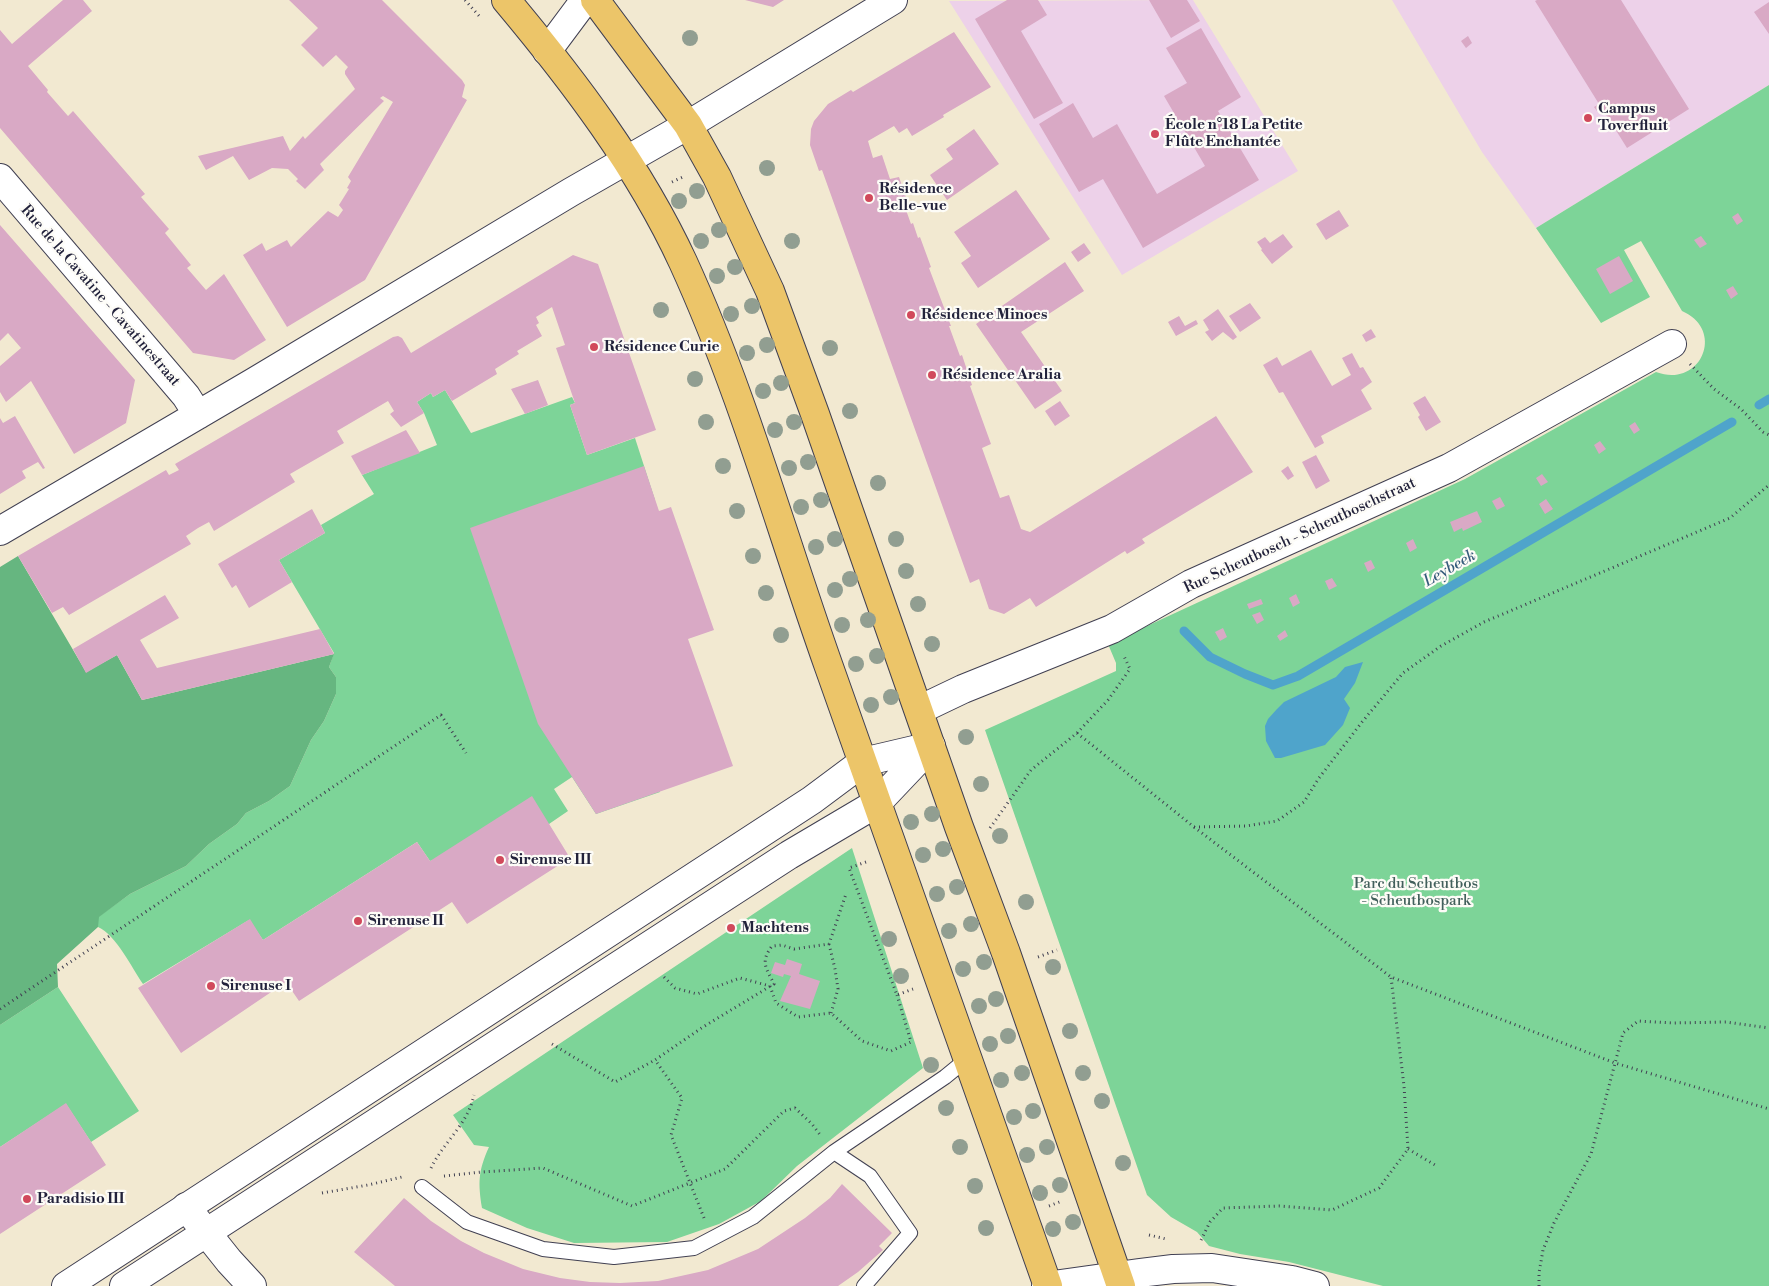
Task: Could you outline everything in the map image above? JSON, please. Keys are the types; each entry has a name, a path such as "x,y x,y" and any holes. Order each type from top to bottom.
{"main road":[{"path":"506,0 547,51 626,160 682,259 717,341 830,670 1047,1286"},
{"path":"595,0 688,125 728,201 770,290 816,414 959,827 1006,953 1119,1281"}],"street":[{"path":"547,51 585,0"},
{"path":"0,531 562,197 688,125 706,112 893,0"},
{"name":"Rue de la Cavatine - Cavatinestraat","path":"0,178 186,396 198,415"},
{"name":"Rue Scheutbosch - Scheutboschstraat","path":"918,710 963,689 1112,628 1191,584 1449,468 1672,344"},
{"path":"66,1286 812,800 863,762 931,746"},
{"path":"124,1286 789,855 877,803 931,746"},
{"path":"447,1036 466,1065"},
{"path":"186,1207 229,1261 252,1286"},
{"path":"1047,1286 1119,1281 1173,1269 1211,1277 1292,1280 1315,1286"}],"lane":[{"path":"422,1187 467,1222 543,1249 614,1257 694,1248 753,1217 834,1152 944,1077 967,1059"},
{"path":"834,1152 870,1176 910,1232 864,1286"}],"path":[{"path":"464,0 484,20"},
{"path":"670,183 693,172"},
{"path":"1672,344 1714,389 1741,409 1763,432 1769,435"},
{"path":"1194,827 1246,826 1277,821 1304,802 1319,778 1403,673 1441,646 1484,622 1730,518 1769,485"},
{"path":"989,829 1031,770 1077,733 1108,700 1130,669 1112,628"},
{"path":"0,1008 441,715 466,754"},
{"path":"1077,733 1194,827 1391,978 1615,1063 1769,1110"},
{"path":"831,1012 862,1041 891,1051 911,1042 896,995 849,868 874,858"},
{"path":"831,1012 838,989 828,944 846,894"},
{"path":"551,1043 615,1082 655,1060 774,984 765,966 765,955 772,946 782,945 794,949 828,944"},
{"path":"1033,959 1057,950"},
{"path":"664,978 675,988 697,994 740,978 770,986"},
{"path":"1198,1242 1203,1238 1210,1222 1224,1208 1279,1206 1332,1210 1379,1188 1408,1149 1404,1086 1391,978"},
{"path":"770,986 776,1003 798,1017 831,1012"},
{"path":"896,995 916,988"},
{"path":"1539,1286 1543,1250 1554,1223 1591,1154 1623,1033 1638,1021 1673,1023 1726,1022 1769,1028"},
{"path":"655,1060 682,1098 671,1135 712,1238"},
{"path":"434,1162 461,1124 473,1101 475,1092"},
{"path":"476,1173 542,1168 632,1206 725,1169 784,1111 795,1108 812,1124 834,1152"},
{"path":"1408,1149 1435,1165"},
{"path":"321,1194 406,1176"},
{"path":"1149,1235 1175,1241"}],"shaded area":[{"name":"École n°18 La Petite Flûte Enchantée","path":"1193,0 1298,171 1122,275 949,1"},
{"name":"Campus Toverfluit","path":"1392,0 1769,0 1769,85 1536,228 1482,152"}],"green space":[{"name":"Parc du Scheutbos - Scheutbospark","path":"1769,85 1769,1286 1383,1286 1289,1262 1240,1254 1209,1246 1197,1232 1171,1217 1147,1195 985,730 1116,671 1116,663 1108,644 1465,479 1656,372 1672,375 1685,372 1696,365 1702,355 1705,343 1703,331 1695,320 1682,311 1641,241 1624,250 1650,297 1601,323 1536,228"},
{"path":"445,390 471,433 572,397 575,403 570,405 587,455 635,438 655,500 617,668 660,792 596,814 572,777 554,789 568,811 549,824 430,861 417,842 263,940 249,920 143,984 117,944 105,931 98,927 98,917 130,894 186,866 209,844 237,824 246,813 269,801 290,786 311,740 324,721 336,694 336,677 329,667 334,653 279,560 325,533 321,525 374,494 362,475 437,445 424,413 417,402 431,393 433,397"},
{"path":"18,556 86,672 117,655 142,700 334,654 329,667 336,677 336,694 324,721 311,740 290,786 269,801 246,813 237,824 209,844 186,866 130,894 99,917 98,927 57,964 58,987 0,1025 0,567"},
{"path":"852,848 923,1068 797,1166 761,1201 719,1224 667,1242 574,1243 527,1228 482,1208 480,1177 489,1147 474,1145 453,1115"},
{"path":"58,987 139,1111 91,1142 66,1104 0,1147 0,1025"}],"water":[{"path":"1363,662 1355,683 1344,699 1350,708 1343,725 1325,745 1281,758 1275,758 1266,741 1265,726 1268,719 1277,709 1284,702 1336,677 1345,667"}],"building":[{"path":"63,0 83,0 92,11 28,66 68,116 73,111 145,194 141,197 169,229 165,233 191,265 187,268 206,290 224,274 266,340 234,360 193,353 0,128 0,30 12,44"},
{"path":"289,0 382,0 462,80 465,85 462,97 467,100 365,280 287,327 243,255 262,243 266,251 287,240 291,247 328,211 338,217 343,210 339,205 349,189 347,188 351,181 348,177 393,102 383,96 380,98 384,101 320,164 324,170 305,189 296,181 298,179 288,169 272,168 249,180 233,156 206,170 198,156 283,136 290,151 303,136 305,139 355,89 345,74 348,67 336,55 323,67 301,45 318,28"},
{"path":"745,0 784,0 773,7"},
{"path":"1007,0 1038,0 1047,15 1021,31 1063,103 1034,119 975,19"},
{"path":"1149,0 1187,0 1200,21 1171,38"},
{"path":"1621,0 1689,109 1627,148 1602,108 1597,111 1594,107 1599,104 1535,1"},
{"path":"1769,2 1769,34 1754,12"},
{"path":"1201,28 1241,97 1218,111 1259,180 1143,248 1103,179 1079,192 1039,124 1073,103 1093,138 1117,124 1157,194 1205,166 1164,96 1187,83 1166,48"},
{"path":"954,32 991,87 943,115 944,117 912,136 907,128 899,133 894,126 868,141 873,158 882,155 890,179 899,177 910,209 906,210 918,238 920,237 931,267 929,268 960,356 962,355 972,385 970,386 991,444 982,448 1000,498 1009,495 1021,529 1030,532 1216,416 1253,472 1142,539 1145,543 1127,554 1125,551 1036,607 1030,598 1004,614 989,609 979,579 970,583 822,170 819,171 810,145 811,129 814,121 828,104 851,90 853,92"},
{"path":"1468,36 1472,43 1466,48 1461,41"},
{"path":"974,129 999,164 947,200 930,175 953,159 946,149"},
{"path":"1016,190 1050,239 978,288 961,263 971,256 954,232"},
{"path":"1339,210 1349,226 1326,240 1316,224"},
{"path":"1738,213 1743,221 1737,225 1732,217"},
{"path":"0,225 135,380 126,423 74,454 31,381 6,402 0,392 0,366 21,348 8,333 0,341"},
{"path":"1283,234 1293,247 1272,264 1257,242 1265,237 1270,243"},
{"path":"1701,236 1707,244 1700,248 1694,240"},
{"path":"1084,243 1091,253 1078,262 1071,252"},
{"path":"573,255 598,264 656,430 587,455 570,405 575,403 556,348 565,345 552,307 536,317 539,323 536,325 542,336 517,351 519,354 495,369 497,374 452,401 445,390 433,397 431,393 417,402 424,413 401,427 390,414 394,411 388,401 337,431 344,443 290,474 295,482 214,531 209,522 198,528 186,536 191,544 69,615 63,607 52,613 18,556 166,470 169,475 179,470 175,464 393,337 398,336 402,338 411,353"},
{"path":"1619,256 1633,281 1610,294 1596,269"},
{"path":"1065,262 1084,291 1021,332 1062,391 1035,409 976,324"},
{"path":"1733,286 1738,294 1731,299 1726,290"},
{"path":"1250,303 1261,318 1240,332 1229,316"},
{"path":"1218,309 1237,337 1233,340 1223,332 1212,341 1205,332 1209,330 1203,320"},
{"path":"1179,316 1185,326 1196,320 1198,324 1176,336 1168,322"},
{"path":"1371,329 1376,337 1366,342 1362,335"},
{"path":"1311,350 1332,386 1351,375 1342,358 1352,353 1360,368 1363,367 1372,382 1361,390 1372,409 1321,436 1324,443 1315,448 1283,392 1279,393 1263,365 1277,357 1282,366"},
{"path":"538,380 548,405 525,414 511,389"},
{"path":"1425,396 1441,422 1426,431 1413,403"},
{"path":"1060,401 1070,416 1055,426 1045,411"},
{"path":"15,416 45,468 43,469 38,462 22,471 26,478 0,494 0,418 3,423"},
{"path":"1635,422 1640,430 1634,434 1629,426"},
{"path":"406,430 420,453 362,475 351,456"},
{"path":"1600,441 1606,449 1599,454 1594,445"},
{"path":"1316,455 1330,481 1316,489 1302,462"},
{"path":"644,466 659,511 671,507 714,630 688,639 733,766 596,814 538,724 470,528"},
{"path":"1288,466 1294,476 1288,480 1281,471"},
{"path":"1542,474 1548,482 1541,486 1536,478"},
{"path":"1500,497 1505,506 1497,510 1492,501"},
{"path":"1546,499 1553,509 1545,514 1539,504"},
{"path":"312,509 325,533 279,560 292,582 249,608 236,585 232,588 218,564"},
{"path":"1477,511 1482,522 1463,531 1462,528 1454,532 1450,522"},
{"path":"1413,539 1417,548 1410,552 1406,543"},
{"path":"1371,560 1375,568 1368,572 1364,563"},
{"path":"1332,578 1337,586 1329,590 1325,581"},
{"path":"1296,594 1300,603 1293,607 1289,598"},
{"path":"165,595 179,618 140,640 157,668 320,629 334,654 142,700 117,655 86,673 73,649"},
{"path":"1261,599 1263,604 1249,609 1247,604"},
{"path":"1260,612 1264,620 1257,624 1252,615"},
{"path":"1223,628 1227,637 1220,641 1215,632"},
{"path":"1285,630 1288,636 1280,641 1277,636"},
{"path":"532,796 570,858 467,924 452,902 299,1001 286,982 181,1053 138,988 250,919 263,940 417,842 430,861"},
{"path":"787,959 802,964 799,974 820,981 810,1009 780,1001 791,976 784,974 783,977 771,973 775,962 785,965"},
{"name":"Paradisio III","path":"66,1103 106,1165 0,1234 0,1147"},
{"path":"842,1184 892,1233 879,1246 883,1250 858,1272 838,1286 395,1286 354,1252 404,1198 431,1221 461,1241 523,1269 560,1278 590,1282 658,1281 708,1270 758,1249 805,1218 830,1198"}],"waterway":[{"name":"Leybeek","path":"1759,405 1769,399"},
{"name":"Leybeek","path":"1184,631 1210,657 1245,674 1273,685 1298,676 1732,422"}],"place":[{"name":"Campus Toverfluit","path":"1588,118"},
{"name":"École n°18 La Petite Flûte Enchantée","path":"1155,134"},
{"name":"Résidence Belle-vue","path":"869,198"},
{"name":"Résidence Minoes","path":"911,315"},
{"name":"Résidence Curie","path":"594,347"},
{"name":"Résidence Aralia","path":"932,375"},
{"name":"Sirenuse III","path":"500,860"},
{"name":"Sirenuse II","path":"358,921"},
{"name":"Machtens","path":"731,928"},
{"name":"Sirenuse I","path":"211,986"},
{"name":"Paradisio III","path":"27,1199"}]}
